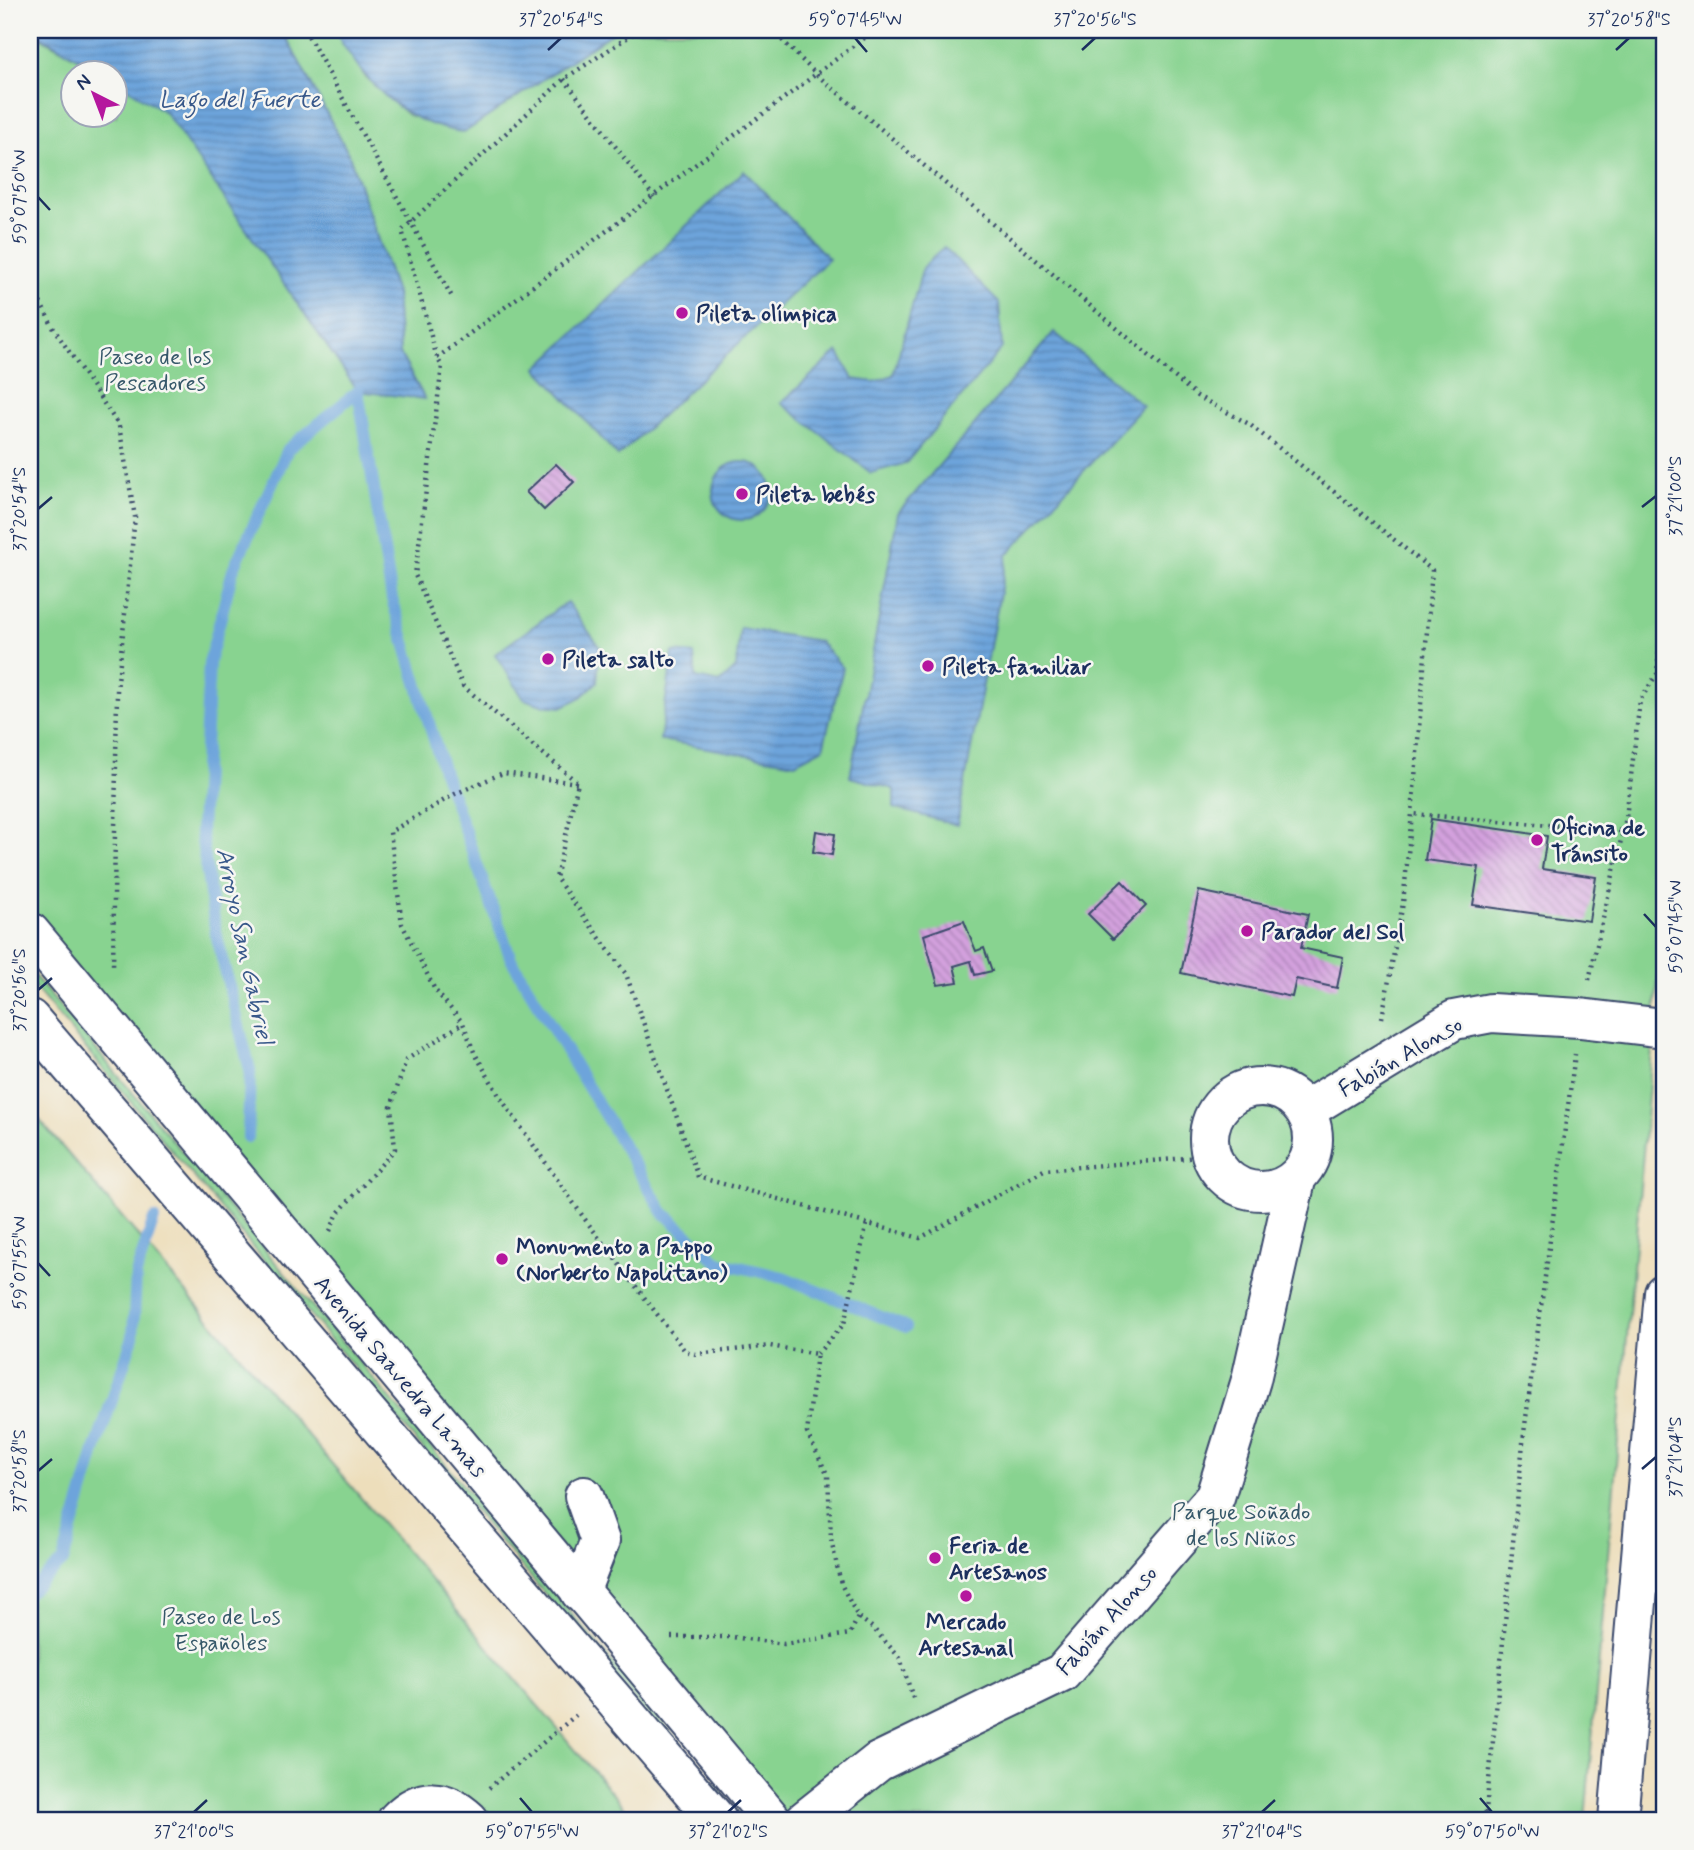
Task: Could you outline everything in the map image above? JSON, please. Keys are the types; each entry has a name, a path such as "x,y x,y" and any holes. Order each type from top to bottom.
{"main road":[{"name":"Avenida Saavedra Lamas","path":"30,932 772,1820"},
{"name":"Fabián Alonso","path":"805,1820 878,1762 1062,1673 1215,1497 1251,1380 1296,1180 1311,1159 1315,1134 1306,1110 1454,1020 1491,1013 1580,1018 1664,1028"},
{"name":"Avenida Saavedra Lamas","path":"30,1018 717,1820"},
{"path":"1296,1180 1273,1191 1247,1190 1225,1178 1211,1156 1209,1131 1219,1107 1238,1091 1263,1085 1288,1092 1306,1110"},
{"path":"1618,1820 1664,1293"},
{"path":"580,1592 600,1541 584,1496"},
{"path":"397,1820 421,1801 441,1802 469,1820"}],"path":[{"path":"305,30 452,297"},
{"path":"578,783 463,686 415,575 442,366 437,358 402,230 564,79 639,30"},
{"path":"772,30 817,75 1196,396 1249,424 1432,570 1404,903 1372,1071"},
{"path":"437,358 875,30"},
{"path":"564,79 654,197"},
{"path":"30,293 39,300 54,329 119,426 135,517 117,691 113,975"},
{"path":"1485,1820 1524,1433 1580,1018 1622,831 1640,700 1657,674 1664,596"},
{"path":"578,783 503,773 455,794 390,832 402,924 435,989 463,1023 474,1052 500,1097 616,1263 685,1350 696,1354 770,1346 817,1354"},
{"path":"578,783 556,878 626,974 698,1177 920,1238 1044,1170 1211,1156"},
{"path":"1412,814 1622,831"},
{"path":"326,1241 338,1213 395,1149 391,1107 406,1060 463,1023"},
{"path":"867,1223 844,1324 817,1354 807,1433 828,1476 831,1539 841,1584 858,1617 900,1658 926,1737"}],"green space":[{"path":"282,30 334,30 366,78 408,115 465,132 616,30 1664,30 1664,912 1585,1820 789,1820 30,914 30,32 81,60 60,60 60,130 130,130 130,90 165,111 358,391 424,398 400,354 396,293 349,155"},
{"path":"30,971 745,1820 735,1820 30,982"},
{"name":"Paseo de Los Españoles","path":"36,1116 635,1820 30,1820 30,1125"}],"water":[{"name":"Lago del Fuerte","path":"30,30 282,30 349,155 396,293 400,354 425,399 358,391 165,112 130,90 130,60 82,60"},
{"name":"Lago del Fuerte","path":"334,30 616,30 465,132 443,128 404,111 358,67"},
{"name":"Pileta olímpica","path":"744,171 829,259 618,456 537,368"},
{"path":"944,247 999,303 1002,348 906,463 871,473 781,403 838,351 853,379 874,382 893,375 923,267"},
{"name":"Pileta familiar","path":"1054,332 1143,406 1007,555 957,825 894,808 894,789 850,777 898,513"},
{"name":"Pileta bebés","path":"736,462 748,462 763,470 771,485 771,497 763,512 748,520 736,520 721,512 713,497 713,485 721,470"},
{"name":"Pileta salto","path":"567,602 600,647 597,682 580,698 561,707 524,699 495,654"},
{"path":"740,628 819,641 843,668 823,748 795,763 660,740 673,652 694,654 696,678 720,683 736,668"}],"building":[{"path":"556,464 574,482 544,510 526,492"},
{"path":"1431,819 1547,836 1542,869 1596,877 1589,921 1473,905 1479,867 1425,860"},
{"path":"816,831 835,834 832,855 813,852"},
{"path":"1122,881 1146,906 1113,939 1088,914"},
{"name":"Parador del Sol","path":"1199,891 1308,914 1301,948 1343,957 1337,988 1296,979 1292,997 1181,973"},
{"path":"964,921 976,951 984,948 992,971 975,975 971,961 954,966 958,982 938,985 924,935"}],"waterway":[{"path":"358,391 392,599 444,773 511,959 663,1212 718,1262 783,1277 906,1327"},
{"name":"Arroyo San Gabriel","path":"248,1137 250,1070 216,934 201,833 209,663 233,570 288,449 358,391"},
{"name":"Arroyo San Gabriel","path":"30,1591 63,1561 96,1448 133,1337 136,1274 154,1219"}],"place":[{"name":"Pileta olímpica","path":"682,313"},
{"name":"Pileta bebés","path":"742,494"},
{"name":"Pileta salto","path":"548,659"},
{"name":"Pileta familiar","path":"928,666"},
{"name":"Oficina de Tránsito","path":"1537,840"},
{"name":"Parador del Sol","path":"1247,931"},
{"name":"Monumento a Pappo (Norberto Napolitano)","path":"502,1259"},
{"name":"Feria de Artesanos","path":"935,1558"},
{"name":"Mercado Artesanal","path":"966,1596"}],"park label":[{"name":"Paseo de los Pescadores","path":"155,369"},
{"name":"Parque Soñado de los Niños","path":"1241,1524"}]}
